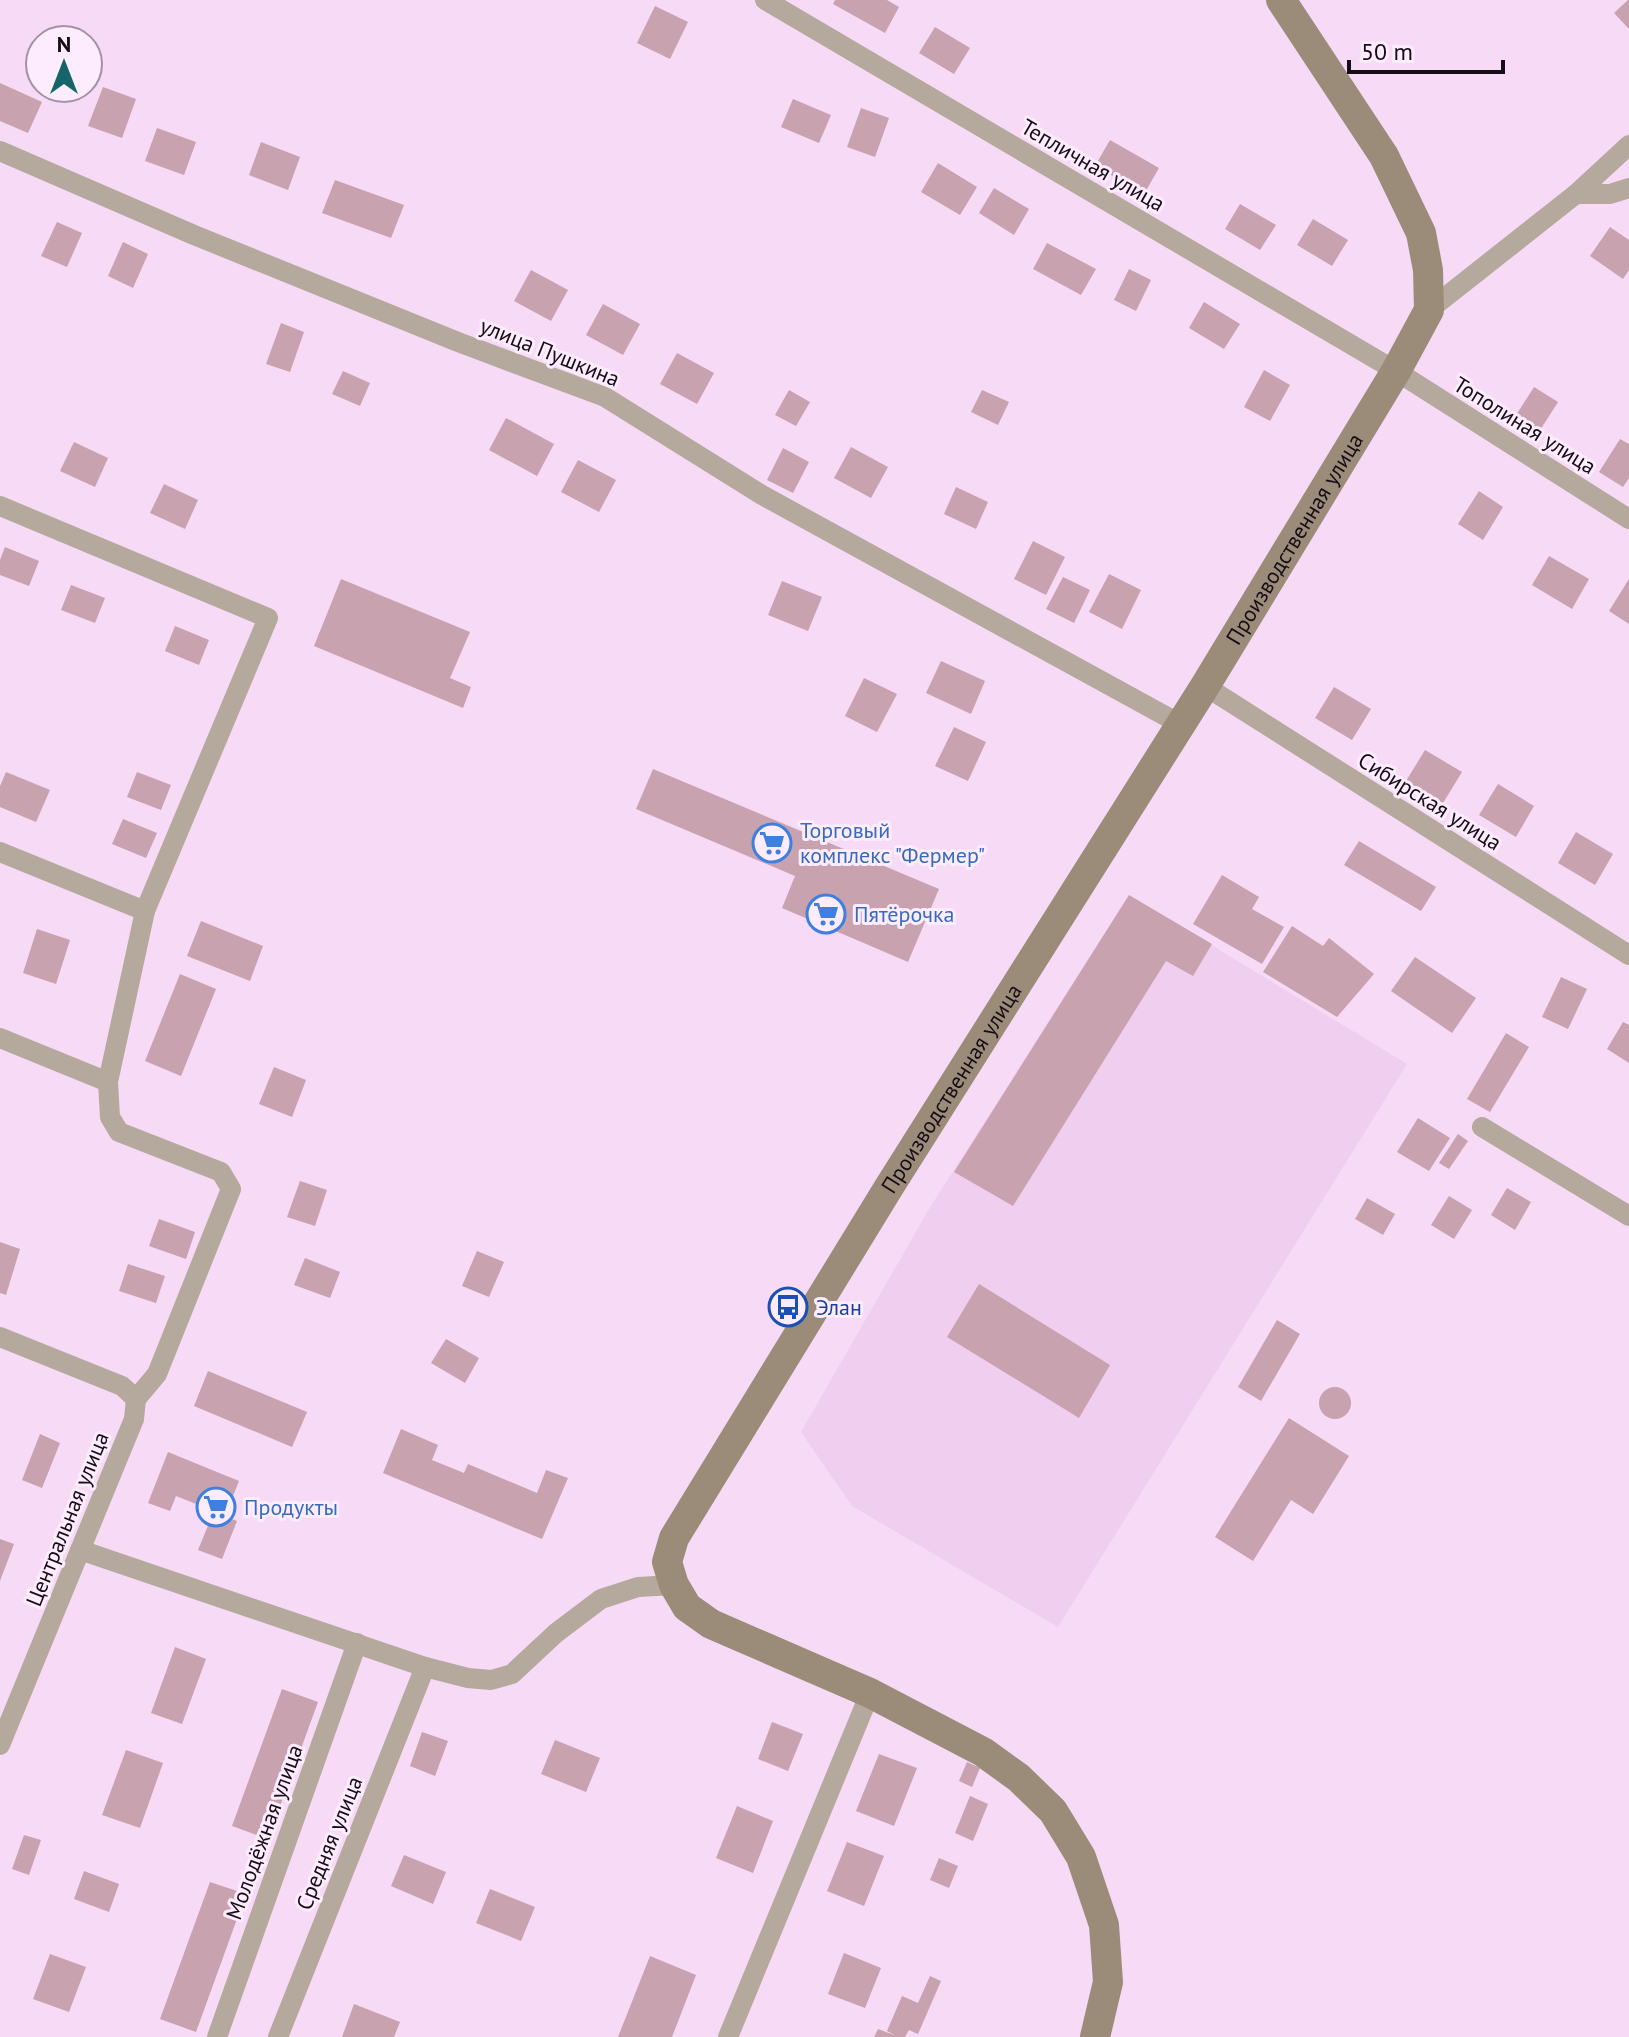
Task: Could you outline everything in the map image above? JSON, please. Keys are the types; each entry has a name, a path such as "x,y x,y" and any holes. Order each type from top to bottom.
{"street":[{"name":"Тепличная улица","path":"765,0 1396,371"},
{"name":"Производственная улица","path":"674,1585 667,1562 674,1538 889,1187 1205,686 1396,371 1429,310 1428,270 1421,233 1384,156 1281,0"},
{"path":"1429,310 1576,194 1629,145"},
{"name":"улица Пушкина","path":"0,151 223,247 458,342 605,397 762,495 1180,724"},
{"path":"1576,194 1610,194 1629,188"},
{"name":"Тополиная улица","path":"1396,371 1629,519"},
{"path":"0,506 268,618 145,911 108,1082 110,1117 119,1132 221,1172 231,1189 157,1374 136,1399 122,1386 0,1337"},
{"name":"Сибирская улица","path":"1205,686 1629,955"},
{"path":"0,852 145,911"},
{"path":"0,1038 108,1082"},
{"path":"1482,1127 1629,1216"},
{"name":"Центральная улица","path":"0,1745 134,1419 136,1399"},
{"path":"80,1550 425,1667 468,1678 491,1680 512,1674 556,1633 601,1599 638,1587 674,1585 687,1607 711,1624 870,1693 983,1752 1019,1778 1053,1811 1081,1857 1104,1925 1108,1982 1095,2037"},
{"name":"Молодёжная улица","path":"217,2037 357,1643"},
{"name":"Средняя улица","path":"278,2037 425,1667"},
{"path":"728,2037 870,1693"}],"shaded area":[{"path":"1129,895 1407,1064 1058,1627 852,1506 801,1432 929,1209"}],"building":[{"path":"835,0 887,0 899,7 885,33 833,4"},
{"path":"1629,0 1629,29 1614,13"},
{"path":"655,6 688,22 670,59 637,43"},
{"path":"935,27 970,48 954,74 919,53"},
{"path":"0,83 24,94 24,104 41,104 28,133 0,121"},
{"path":"104,87 136,99 122,138 88,126 96,104 104,104"},
{"path":"793,99 831,115 819,143 781,127"},
{"path":"861,108 889,118 875,157 847,147"},
{"path":"157,128 196,142 184,175 145,161"},
{"path":"1110,140 1159,168 1144,194 1095,166"},
{"path":"261,142 300,157 288,190 249,175"},
{"path":"938,163 977,187 960,215 921,192"},
{"path":"335,180 404,205 391,238 322,213"},
{"path":"994,188 1029,209 1014,235 979,213"},
{"path":"1240,204 1276,225 1260,250 1225,229"},
{"path":"1313,219 1348,240 1332,266 1297,245"},
{"path":"57,222 82,233 67,267 41,256"},
{"path":"1610,227 1629,240 1629,270 1623,279 1590,256"},
{"path":"123,242 148,254 133,288 108,276"},
{"path":"1047,243 1096,269 1081,295 1033,269"},
{"path":"1129,269 1151,280 1136,311 1114,300"},
{"path":"531,270 568,290 551,321 514,301"},
{"path":"1204,302 1240,324 1224,349 1189,328"},
{"path":"603,304 640,324 623,355 586,335"},
{"path":"281,323 304,332 290,372 266,364"},
{"path":"677,353 714,373 697,404 660,384"},
{"path":"1264,370 1290,385 1270,421 1244,407"},
{"path":"343,371 370,383 360,406 332,394"},
{"path":"1534,387 1558,402 1537,435 1513,420"},
{"path":"789,390 810,402 796,426 775,415"},
{"path":"982,390 1009,402 998,425 971,412"},
{"path":"506,418 554,444 537,476 489,450"},
{"path":"1620,439 1629,444 1629,478 1623,487 1599,472"},
{"path":"74,442 108,458 95,487 60,471"},
{"path":"851,447 888,467 871,498 834,478"},
{"path":"783,448 809,462 793,493 767,480"},
{"path":"578,460 616,480 599,512 561,492"},
{"path":"164,484 198,500 185,529 150,513"},
{"path":"956,487 988,502 976,529 944,514"},
{"path":"1479,491 1503,507 1483,540 1458,524"},
{"path":"1033,541 1065,557 1046,595 1014,579"},
{"path":"5,547 39,561 29,586 0,575 0,560"},
{"path":"1549,556 1589,579 1572,609 1532,585"},
{"path":"1109,574 1141,590 1122,629 1089,612"},
{"path":"1063,577 1090,590 1074,623 1046,609"},
{"path":"341,579 470,632 450,678 471,687 463,708 314,646"},
{"path":"1629,579 1629,624 1609,611"},
{"path":"782,581 822,597 808,631 768,615"},
{"path":"71,585 105,598 95,623 61,610"},
{"path":"175,626 209,640 199,665 165,651"},
{"path":"941,661 985,681 971,714 926,693"},
{"path":"864,678 897,694 877,732 845,716"},
{"path":"1334,687 1371,709 1352,740 1315,718"},
{"path":"954,727 986,742 968,781 935,766"},
{"path":"1425,750 1462,772 1443,803 1406,781"},
{"name":"Торговый комплекс \"Фермер\"","path":"653,769 939,889 908,962 782,908 795,876 636,809"},
{"path":"6,772 50,790 36,822 0,807 0,786"},
{"path":"137,772 171,785 161,810 127,797"},
{"path":"1498,784 1534,806 1516,837 1479,815"},
{"path":"123,819 157,833 146,858 112,844"},
{"path":"1576,832 1613,854 1595,885 1558,863"},
{"path":"1359,841 1436,887 1421,911 1344,865"},
{"path":"1222,875 1259,897 1252,909 1284,927 1262,964 1193,924"},
{"path":"1129,895 1212,944 1193,976 1166,961 1013,1206 954,1172"},
{"path":"201,921 263,946 250,981 187,956"},
{"path":"1292,926 1323,946 1329,938 1374,974 1337,1017 1263,972"},
{"path":"37,929 70,940 56,984 23,973"},
{"path":"1415,957 1476,998 1452,1033 1391,991"},
{"path":"180,974 216,989 181,1076 145,1061"},
{"path":"1561,977 1587,989 1568,1029 1542,1017"},
{"path":"1623,1022 1629,1025 1629,1063 1607,1049"},
{"path":"1506,1033 1529,1047 1490,1112 1467,1099"},
{"path":"274,1067 306,1080 292,1117 259,1104"},
{"path":"1418,1118 1450,1138 1429,1171 1397,1152"},
{"path":"1458,1134 1468,1141 1449,1169 1439,1163"},
{"path":"300,1181 327,1190 315,1226 287,1217"},
{"path":"1507,1188 1531,1202 1515,1230 1491,1215"},
{"path":"1449,1196 1472,1210 1454,1239 1431,1225"},
{"path":"1367,1198 1395,1214 1383,1235 1355,1219"},
{"path":"159,1219 195,1232 186,1259 149,1246"},
{"path":"0,1242 20,1249 6,1295 0,1293"},
{"path":"477,1251 504,1262 489,1297 462,1286"},
{"path":"305,1258 340,1272 330,1298 294,1285"},
{"path":"128,1264 165,1276 156,1303 119,1291"},
{"path":"979,1284 1110,1365 1079,1418 947,1337"},
{"path":"1277,1320 1300,1334 1261,1401 1238,1387"},
{"path":"446,1339 479,1358 465,1383 431,1363"},
{"path":"208,1371 307,1412 292,1447 194,1406"},
{"path":"1335,1387 1346,1392 1351,1403 1346,1414 1335,1419 1324,1414 1319,1403 1324,1392"},
{"path":"1289,1418 1349,1456 1313,1514 1291,1500 1253,1561 1215,1537"},
{"path":"401,1429 438,1445 432,1460 464,1473 468,1464 537,1493 546,1470 568,1478 542,1539 383,1473"},
{"path":"40,1434 60,1443 42,1488 22,1480"},
{"name":"Продукты","path":"168,1452 239,1481 225,1516 237,1521 222,1559 198,1550 214,1511 176,1496 170,1511 148,1503"},
{"path":"0,1539 14,1544 0,1581"},
{"path":"175,1647 206,1659 182,1724 151,1713"},
{"path":"282,1689 318,1702 268,1839 232,1826"},
{"path":"772,1722 803,1734 788,1771 758,1759"},
{"path":"422,1732 448,1741 435,1776 410,1766"},
{"path":"555,1740 600,1758 586,1792 541,1774"},
{"path":"126,1750 163,1763 140,1828 102,1815"},
{"path":"879,1754 917,1768 894,1826 856,1811"},
{"path":"967,1762 980,1768 972,1787 959,1781"},
{"path":"970,1796 988,1804 973,1841 955,1833"},
{"path":"737,1806 773,1821 753,1873 716,1858"},
{"path":"24,1835 41,1840 29,1875 12,1869"},
{"path":"847,1842 884,1856 864,1906 827,1891"},
{"path":"404,1855 446,1872 433,1904 391,1886"},
{"path":"939,1858 958,1866 949,1888 930,1880"},
{"path":"84,1871 119,1884 109,1912 74,1899"},
{"path":"210,1882 246,1894 196,2032 160,2019"},
{"path":"490,1889 535,1907 521,1941 476,1923"},
{"path":"844,1953 881,1968 865,2008 828,1994"},
{"path":"50,1954 86,1967 69,2012 33,1999"},
{"path":"650,1956 696,1975 672,2037 618,2037"},
{"path":"930,1976 941,1981 918,2034 909,2030 905,2037 874,2037 878,2029 894,2035 887,2031 902,1996 918,2003"},
{"path":"354,2004 400,2022 394,2037 342,2037"}],"place":[{"name":"Торговый комплекс \"Фермер\"","path":"772,843"},
{"name":"Пятёрочка","path":"826,914"},
{"name":"Элан","path":"788,1307"},
{"name":"Продукты","path":"216,1507"}]}
